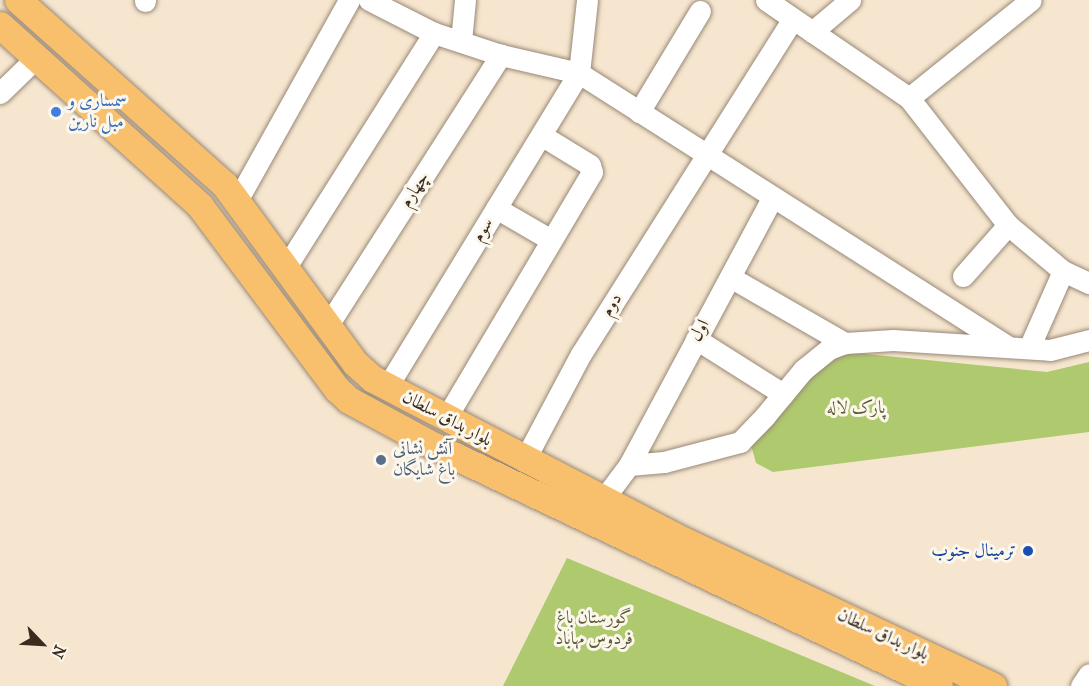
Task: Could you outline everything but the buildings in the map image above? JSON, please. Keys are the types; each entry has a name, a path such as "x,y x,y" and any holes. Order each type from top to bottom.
{"main road":[{"name":"بلوار بداق سلطان","path":"24,2 207,166 238,199 364,372 387,387 602,501 993,686"},
{"name":"بلوار بداق سلطان","path":"0,25 200,206 337,390 364,410 415,437 939,686"},
{"path":"415,437 426,436 433,429 435,419 447,418 451,427 444,433 444,446 452,454"}],"street":[{"path":"238,199 350,0"},
{"path":"369,0 435,33 501,55 579,73 1007,346"},
{"path":"461,41 465,0"},
{"path":"579,73 587,0"},
{"path":"766,0 909,98 1008,225 1063,271 1089,283"},
{"path":"812,32 849,0"},
{"path":"909,98 1031,0"},
{"path":"639,112 700,11"},
{"name":"دوم","path":"524,460 581,354 793,19"},
{"path":"286,267 435,33"},
{"name":"چهارم","path":"328,325 501,55"},
{"path":"0,93 36,58"},
{"name":"سوم","path":"387,387 579,73"},
{"path":"447,418 593,168 541,135"},
{"name":"اول","path":"602,501 629,465 773,197"},
{"path":"496,208 550,240"},
{"path":"963,276 1008,225"},
{"path":"1029,348 1063,271"},
{"path":"730,277 845,343"},
{"path":"696,339 783,394"},
{"path":"629,465 664,462 740,442 803,370 829,349 845,343 893,340 1050,350 1089,340"},
{"path":"1080,686 1089,674"}],"green space":[{"name":"پارک لاله","path":"846,352 1047,372 1089,362 1089,432 773,472 756,463 751,445 824,361"},
{"name":"گورستان باغ فردوس مهاباد","path":"567,558 875,686 503,686"}],"place":[{"name":"سمساری و مبل نارین","path":"56,112"},
{"name":"آتش نشانی باغ شایگان","path":"381,460"},
{"name":"ترمینال جنوب","path":"1028,551"}]}
